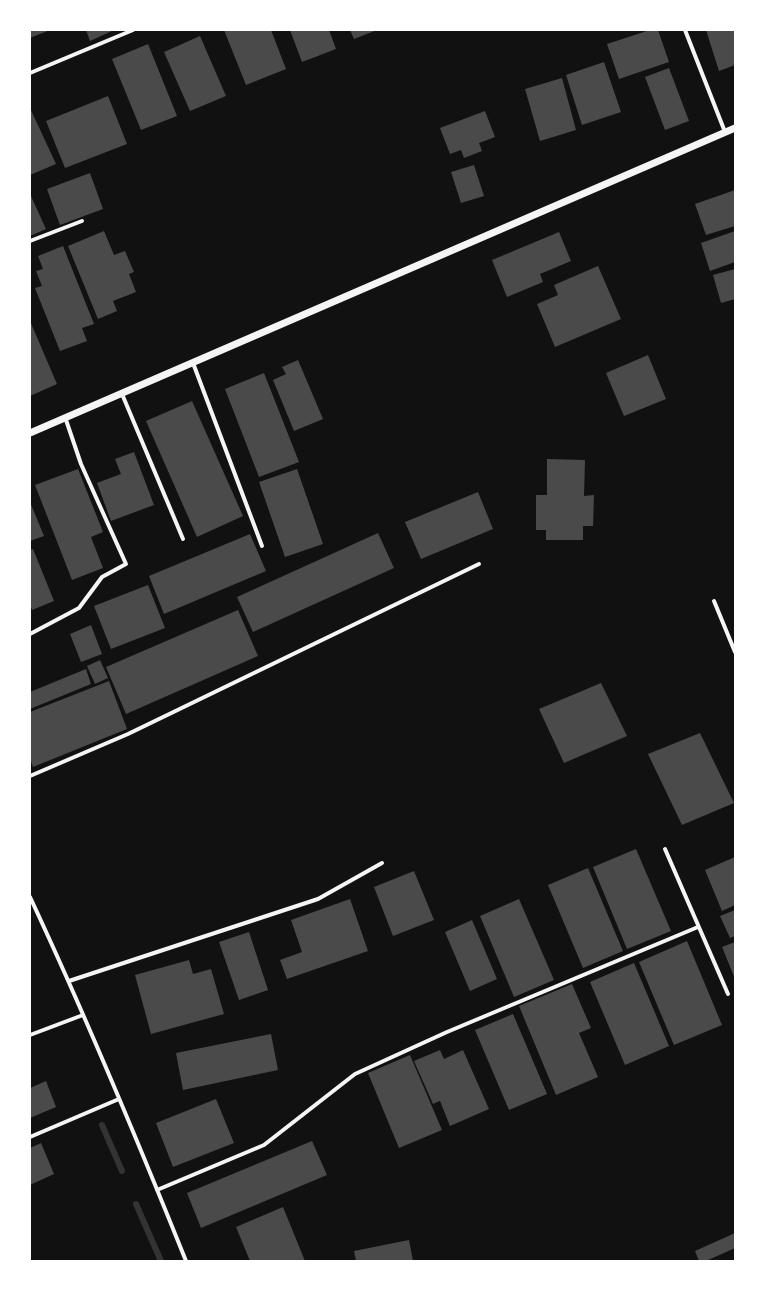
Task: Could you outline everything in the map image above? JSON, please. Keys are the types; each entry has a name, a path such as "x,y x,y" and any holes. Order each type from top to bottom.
{"street":[{"path":"30,73 133,30"},
{"path":"685,30 725,132"},
{"path":"30,433 735,128"},
{"path":"30,241 82,221"},
{"path":"193,363 262,546"},
{"path":"122,394 183,539"},
{"path":"30,634 79,608 102,577 126,564 81,464 65,417"},
{"path":"30,776 136,731 479,564"},
{"path":"714,601 735,652"},
{"path":"665,849 728,994"},
{"path":"69,981 318,900 382,863"},
{"path":"30,898 69,981 158,1190 186,1261"},
{"path":"158,1190 264,1145 356,1074 447,1032 698,927"},
{"path":"30,1035 83,1015"},
{"path":"30,1137 119,1099"}],"building":[{"path":"30,30 50,30 30,38"},
{"path":"86,30 114,30 90,41"},
{"path":"224,30 271,30 286,69 246,85"},
{"path":"290,30 329,30 336,49 302,62"},
{"path":"350,30 377,30 354,39"},
{"path":"650,30 658,30 669,62 619,79 607,44"},
{"path":"706,30 735,30 735,65 719,71"},
{"path":"200,36 226,96 190,111 164,52"},
{"path":"148,44 177,116 141,130 112,59"},
{"path":"604,62 621,112 582,125 566,75"},
{"path":"669,68 689,121 665,130 645,77"},
{"path":"562,78 576,130 540,141 525,89"},
{"path":"108,96 127,144 65,168 46,121"},
{"path":"30,108 56,164 30,175"},
{"path":"485,111 495,137 479,143 482,151 464,158 461,150 450,154 440,128"},
{"path":"474,165 484,196 461,203 451,172"},
{"path":"90,173 103,209 60,225 47,189"},
{"path":"735,190 735,226 706,235 695,204"},
{"path":"30,194 46,229 30,236"},
{"path":"104,231 114,255 125,251 134,272 129,274 136,292 113,301 117,311 98,319 68,246"},
{"path":"735,231 735,262 710,271 701,243"},
{"path":"559,232 571,261 540,274 543,282 507,297 492,260"},
{"path":"63,246 94,324 82,328 87,341 60,351 35,288 42,286 36,271 43,269 38,256"},
{"path":"598,266 621,319 555,347 537,304 558,295 554,285"},
{"path":"735,269 735,299 721,303 713,275"},
{"path":"30,321 57,384 30,396"},
{"path":"648,355 666,399 624,416 606,373"},
{"path":"298,360 323,419 294,431 273,380 286,374 282,367"},
{"path":"264,373 299,462 259,477 225,389"},
{"path":"192,401 243,516 197,537 146,421"},
{"path":"134,452 154,505 111,521 97,483 121,474 115,459"},
{"path":"547,459 585,460 584,496 594,495 593,526 583,526 583,540 546,540 546,530 536,530 536,495 547,495"},
{"path":"78,469 103,532 91,537 103,568 72,580 35,485"},
{"path":"297,469 323,544 285,557 259,482"},
{"path":"478,492 493,529 421,559 405,522"},
{"path":"30,502 44,536 30,541"},
{"path":"378,533 394,568 253,632 237,597"},
{"path":"250,534 266,571 164,614 149,576"},
{"path":"33,549 54,601 32,610 30,604 30,550"},
{"path":"148,585 165,628 111,649 94,606"},
{"path":"238,610 258,656 126,714 106,667"},
{"path":"91,625 102,654 81,662 70,634"},
{"path":"100,660 108,678 95,684 87,666"},
{"path":"86,669 91,684 30,709 30,692"},
{"path":"109,681 127,729 33,767 30,758 30,712"},
{"path":"601,683 627,736 564,763 539,709"},
{"path":"700,733 734,803 682,825 648,754"},
{"path":"636,849 671,931 627,949 593,867"},
{"path":"735,857 735,905 722,911 705,870"},
{"path":"588,868 623,951 583,968 548,885"},
{"path":"414,871 434,920 393,936 374,887"},
{"path":"350,899 368,951 287,979 280,960 302,952 291,920"},
{"path":"519,899 554,980 514,997 480,916"},
{"path":"735,910 735,936 730,938 720,916"},
{"path":"472,920 497,979 470,991 445,932"},
{"path":"249,932 268,990 239,1000 219,942"},
{"path":"687,941 722,1025 674,1045 639,962"},
{"path":"735,942 735,979 722,947"},
{"path":"189,960 193,974 211,969 224,1014 151,1034 135,975"},
{"path":"634,963 669,1046 625,1065 590,982"},
{"path":"572,984 591,1028 579,1033 598,1077 556,1095 519,1006"},
{"path":"513,1014 547,1094 509,1110 475,1030"},
{"path":"271,1034 278,1070 183,1090 176,1053"},
{"path":"440,1050 444,1059 463,1050 489,1109 450,1126 440,1101 433,1104 414,1061"},
{"path":"410,1055 442,1130 399,1148 368,1073"},
{"path":"46,1081 56,1107 30,1118 30,1088"},
{"path":"216,1099 234,1143 173,1167 156,1123"},
{"path":"312,1141 327,1175 201,1228 187,1193"},
{"path":"41,1143 54,1174 30,1185 30,1148"},
{"path":"283,1207 305,1261 250,1261 236,1227"},
{"path":"735,1233 735,1248 706,1261 699,1261 695,1251"},
{"path":"409,1240 413,1261 356,1261 354,1251"}],"waterway":[{"path":"102,1125 122,1171"},
{"path":"136,1204 161,1261"}]}
